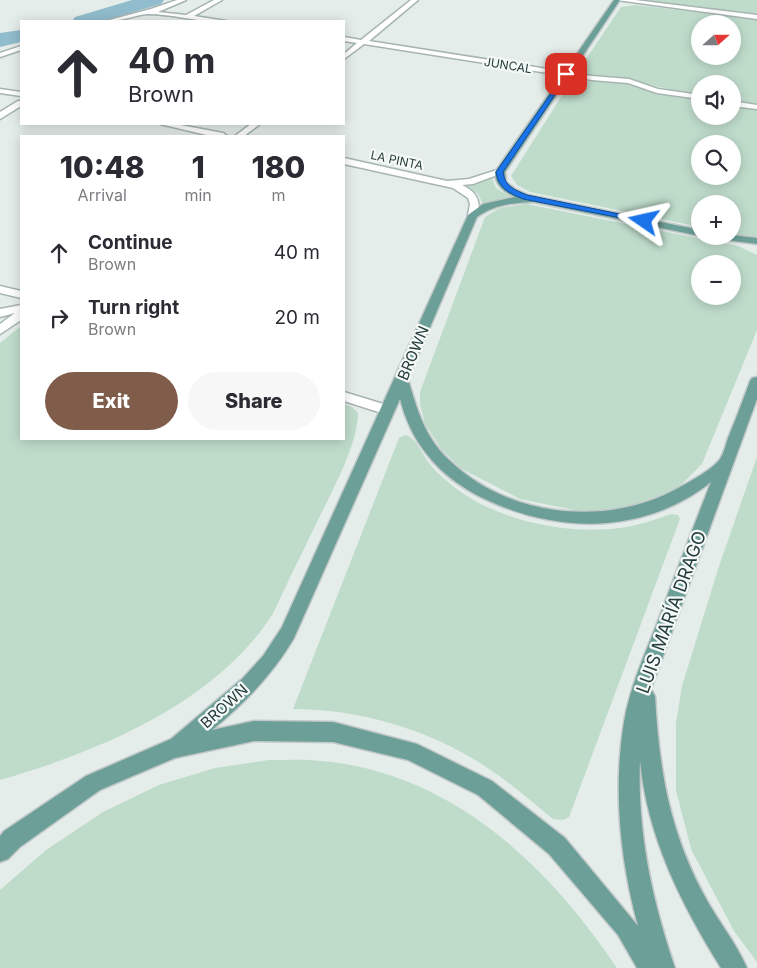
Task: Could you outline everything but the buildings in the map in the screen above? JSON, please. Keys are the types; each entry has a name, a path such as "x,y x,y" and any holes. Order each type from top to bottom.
{"main road":[{"path":"618,0 500,172 500,181 510,191 533,199 691,230"},
{"path":"473,215 484,208 500,202 533,199"},
{"name":"BROWN","path":"174,748 211,719 242,690 270,661 284,639 402,379 473,215"},
{"path":"741,240 757,242"},
{"path":"741,241 757,247"},
{"path":"402,379 405,400 413,422 425,444 440,463 457,478 478,490 529,511 588,520 616,518 668,503 691,491 725,464"},
{"name":"LUIS MARÍA DRAGO","path":"664,968 639,890 631,838 628,796 634,721 645,677 757,381"},
{"path":"645,677 648,742 653,785 666,830 685,881 713,934 735,968"},
{"path":"4,843 94,783 174,748 254,731 333,732 410,751 485,788 557,846 626,927 650,968"}],"street":[{"path":"113,20 183,0"},
{"path":"180,20 219,0"},
{"path":"345,56 415,0"},
{"path":"618,0 757,17"},
{"path":"145,12 216,20"},
{"name":"JUNCAL","path":"345,39 566,74 629,81 657,90 691,96"},
{"path":"0,55 20,48"},
{"path":"0,90 20,94"},
{"path":"741,104 757,107"},
{"path":"0,116 20,105"},
{"path":"169,125 218,135"},
{"path":"240,135 255,125"},
{"name":"LA PINTA","path":"345,162 445,183 465,190 476,204 473,215"},
{"name":"LA PINTA","path":"445,183 470,182 500,172"},
{"path":"0,289 20,295"},
{"path":"0,313 20,308"},
{"path":"0,330 20,315"},
{"path":"345,396 388,410"}],"green space":[{"path":"639,0 757,0 757,15 644,1"},
{"path":"635,5 722,15 691,15 691,65 741,65 741,17 757,19 757,105 741,102 741,75 691,75 691,94 625,79 595,76 583,73 580,68 621,7"},
{"path":"606,80 619,81 691,97 691,125 741,125 741,106 757,109 757,237 741,235 741,195 691,195 691,225 530,192 517,185 511,176 570,83"},
{"path":"492,178 496,188 511,197 483,204 478,194 465,186 478,184"},
{"path":"526,204 691,237 691,245 738,246 757,255 757,330 702,464 678,488 636,504 610,510 579,511 520,499 460,468 442,450 425,424 420,404 420,392 485,217 500,208"},
{"path":"20,327 20,440 345,440 345,404 352,407 358,413 354,439 336,483 273,614 244,651 215,677 183,701 148,722 74,756 0,780 0,343"},
{"path":"405,435 416,442 431,466 438,473 466,495 485,506 529,522 552,527 598,530 626,527 671,514 678,515 680,519 569,817 563,820 553,819 492,771 462,752 416,731 367,717 318,710 293,709 399,438"},
{"path":"757,457 757,962 734,931 691,849 676,790 676,723 682,686 719,566"},
{"path":"269,760 316,760 369,769 413,784 454,805 492,830 528,860 590,930 617,968 0,968 0,890 46,850 103,812 159,785 215,768"}],"waterway":[{"path":"85,20 154,0"},
{"path":"0,40 20,36"}],"route":[{"path":"566,74 500,172 500,181 510,191 525,197 644,221"}]}
